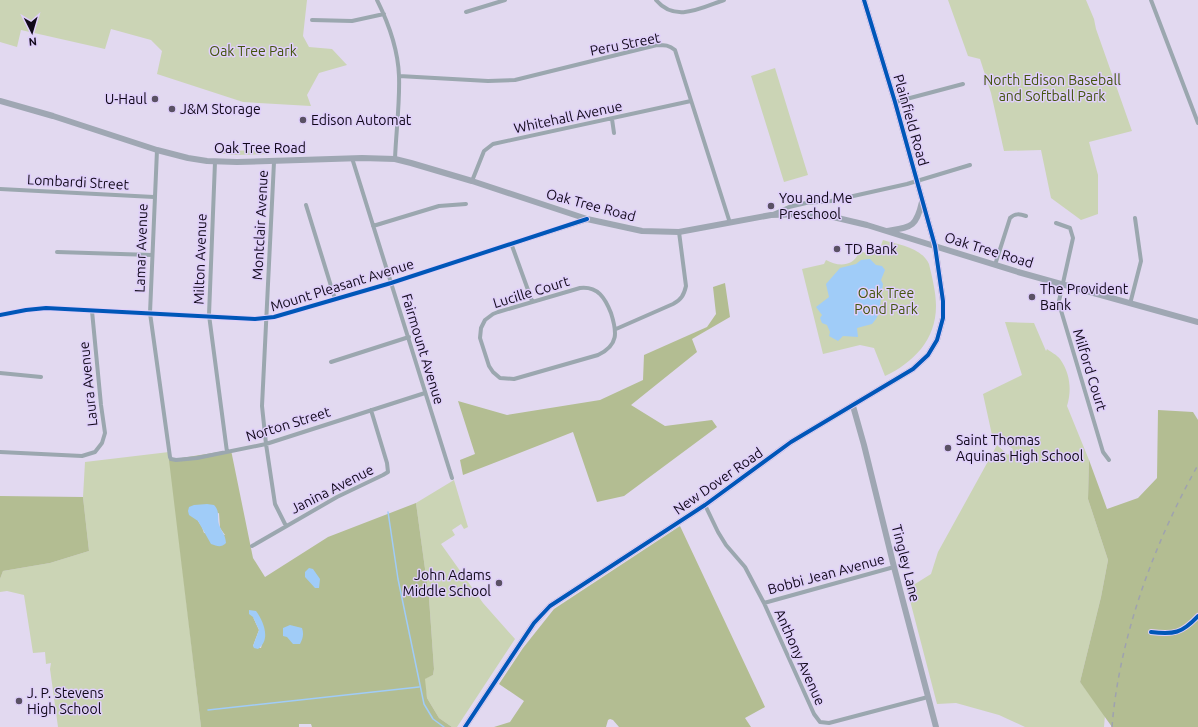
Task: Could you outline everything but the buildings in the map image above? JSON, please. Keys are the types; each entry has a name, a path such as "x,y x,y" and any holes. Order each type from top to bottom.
{"street":[{"path":"377,0 392,34 399,76 395,159"},
{"path":"466,12 505,0"},
{"path":"656,0 668,10 675,13 683,13 724,0"},
{"name":"Plainfield Road","path":"864,0 896,102 934,246"},
{"path":"1151,0 1198,123"},
{"path":"312,20 352,21 384,14"},
{"name":"Peru Street","path":"399,76 488,81 515,80 657,45 671,47 675,50 730,223"},
{"path":"896,102 963,84"},
{"name":"Oak Tree Road","path":"0,101 53,116 157,150 188,158 215,162 274,162 352,158 395,159 587,219 642,231 679,232 771,215 805,214 829,216 887,231 1062,285 1198,322"},
{"name":"Whitehall Avenue","path":"472,182 484,151 493,144 691,101"},
{"path":"612,119 614,133"},
{"name":"Lamar Avenue","path":"157,150 150,313 168,442"},
{"name":"Fairmount Avenue","path":"352,158 452,478"},
{"name":"Milton Avenue","path":"215,162 209,315 227,452"},
{"name":"Montclair Avenue","path":"274,162 262,406 275,504 286,526"},
{"path":"771,215 795,206 831,201 917,181 970,165"},
{"name":"Lombardi Street","path":"0,189 154,197"},
{"path":"887,231 911,226 916,221 922,201"},
{"path":"373,226 439,206 466,204"},
{"path":"306,205 335,300"},
{"path":"995,265 1010,218 1014,215 1026,216"},
{"path":"1130,304 1141,261 1134,218"},
{"name":"Mount Pleasant Avenue","path":"0,315 46,308 266,318 301,310 391,283 587,219"},
{"name":"Milford Court","path":"1056,222 1070,228 1073,238 1058,301 1104,452 1109,460"},
{"path":"616,329 681,299 686,286 679,232"},
{"path":"511,243 532,301"},
{"name":"New Dover Road","path":"465,727 534,623 550,606 705,505 792,442 913,369 928,355 942,324 944,307 934,246"},
{"path":"57,252 152,255"},
{"name":"Lucille Court","path":"580,288 590,288 599,292 606,300 616,329 612,344 603,353 510,380 500,378 493,372 489,366 480,338 483,324 493,314 532,301 580,288"},
{"name":"Laura Avenue","path":"0,452 82,456 95,452 102,444 105,433 92,311"},
{"path":"331,362 409,338"},
{"path":"0,373 41,377"},
{"name":"Norton Street","path":"168,442 170,457 171,459 176,460 227,452 266,444 426,393"},
{"name":"Tingley Lane","path":"853,406 936,727"},
{"name":"Janina Avenue","path":"252,546 337,498 388,472 388,463 371,410"},
{"name":"Anthony Avenue","path":"705,505 718,532 745,568 764,602 814,714 820,722 829,723 928,697"},
{"name":"Bobbi Jean Avenue","path":"764,602 894,567"}],"green space":[{"name":"Oak Tree Park","path":"0,0 307,0 303,36 309,47 332,49 347,65 319,73 307,95 311,106 243,102 157,74 162,51 151,40 111,29 105,49 21,30 17,47 0,42"},
{"name":"North Edison Baseball and Softball Park","path":"948,0 1086,0 1094,19 1096,29 1132,131 1089,142 1098,175 1098,214 1081,220 1051,198 1041,150 1004,151 991,93 980,59 968,56"},
{"path":"775,68 808,175 784,182 751,76"},
{"path":"268,146 270,148 270,154 235,155 219,153 221,147 223,147 224,151 267,150"},
{"name":"Oak Tree Pond Park","path":"883,240 915,250 925,258 929,264 933,279 936,306 932,329 921,349 905,364 885,376 874,348 860,345 823,354 802,269 824,264 826,260 836,264 850,263 857,256 859,251 873,255 875,251 879,251"},
{"path":"725,283 730,317 692,339 697,352 631,405 665,426 712,420 717,427 624,496 597,502 573,432 463,475 460,460 475,454 458,401 507,415 600,400 643,380 644,355 707,327 716,314 713,287"},
{"path":"1005,322 1034,323 1046,351 1047,349 1060,359 1066,370 1070,388 1067,406 1089,460 1088,499 1108,560 1101,597 1080,682 1105,715 1104,727 1025,727 999,715 956,703 937,704 907,589 931,574 938,552 997,445 1008,455 1013,449 992,435 983,394 1022,375"},
{"path":"1158,410 1193,412 1198,420 1198,727 1112,727 1080,682 1101,597 1108,560 1088,499 1089,460 1107,509 1138,498 1157,478"},
{"path":"231,450 253,558 265,577 328,537 416,503 429,598 434,669 433,675 425,679 427,698 439,718 452,727 312,727 311,724 299,724 299,727 201,727 169,460","holes":["219,513 220,528 225,535 204,533 198,521","253,617 265,633 261,648 253,646 259,630"]},
{"path":"169,452 201,727 58,727 50,669 51,663 46,664 45,652 33,653 24,595 7,591 0,592 0,579 3,571 50,563 89,551 83,497 85,462"},
{"path":"454,480 468,527 464,529 461,524 452,530 455,535 441,544 483,603 515,639 457,727 452,727 439,718 427,698 424,679 433,675 434,669 429,598 416,503"},
{"path":"0,496 83,497 89,551 50,563 3,571 0,579"},
{"path":"680,526 765,707 745,718 751,727 619,727 613,720 610,719 608,720 606,727 494,727 510,722 524,701 499,684 523,648 554,609"}],"water":[{"path":"870,259 876,265 882,266 885,270 881,280 883,284 879,313 872,324 857,328 858,337 843,336 838,341 829,336 830,332 827,325 822,323 820,318 822,315 816,307 829,297 826,284 840,268 856,264 861,260"},
{"path":"207,504 214,505 217,510 219,524 226,540 226,543 222,546 211,544 198,521 189,515 189,507"},
{"path":"309,568 313,569 320,579 319,588 315,588 305,577 305,572"},
{"path":"249,610 256,611 264,625 264,641 258,649 254,648 253,646 259,630 253,617 249,614"},
{"path":"290,625 302,628 303,636 300,644 293,644 287,637 283,636 283,628"}],"waterway":[{"path":"388,512 398,579 424,704 433,719 444,727"},
{"path":"208,710 419,687"}],"railway":[{"path":"1112,727 1122,659 1141,592 1167,526 1198,465"}],"cycle path":[{"path":"465,727 534,623 550,606 705,505 791,442 913,369 928,355 937,340 943,318 943,301 935,246 895,102 864,0"},
{"path":"0,315 46,308 255,319 274,317 391,283 587,219"},
{"path":"1151,632 1177,632 1187,626 1198,616"}],"place":[{"name":"U-Haul","path":"155,99"},
{"name":"J&M Storage","path":"172,109"},
{"name":"Edison Automat","path":"303,120"},
{"name":"You and Me Preschool","path":"771,206"},
{"name":"TD Bank","path":"837,249"},
{"name":"The Provident Bank","path":"1032,297"},
{"name":"Saint Thomas Aquinas High School","path":"948,448"},
{"name":"John Adams Middle School","path":"499,583"},
{"name":"J. P. Stevens High School","path":"19,701"}]}
